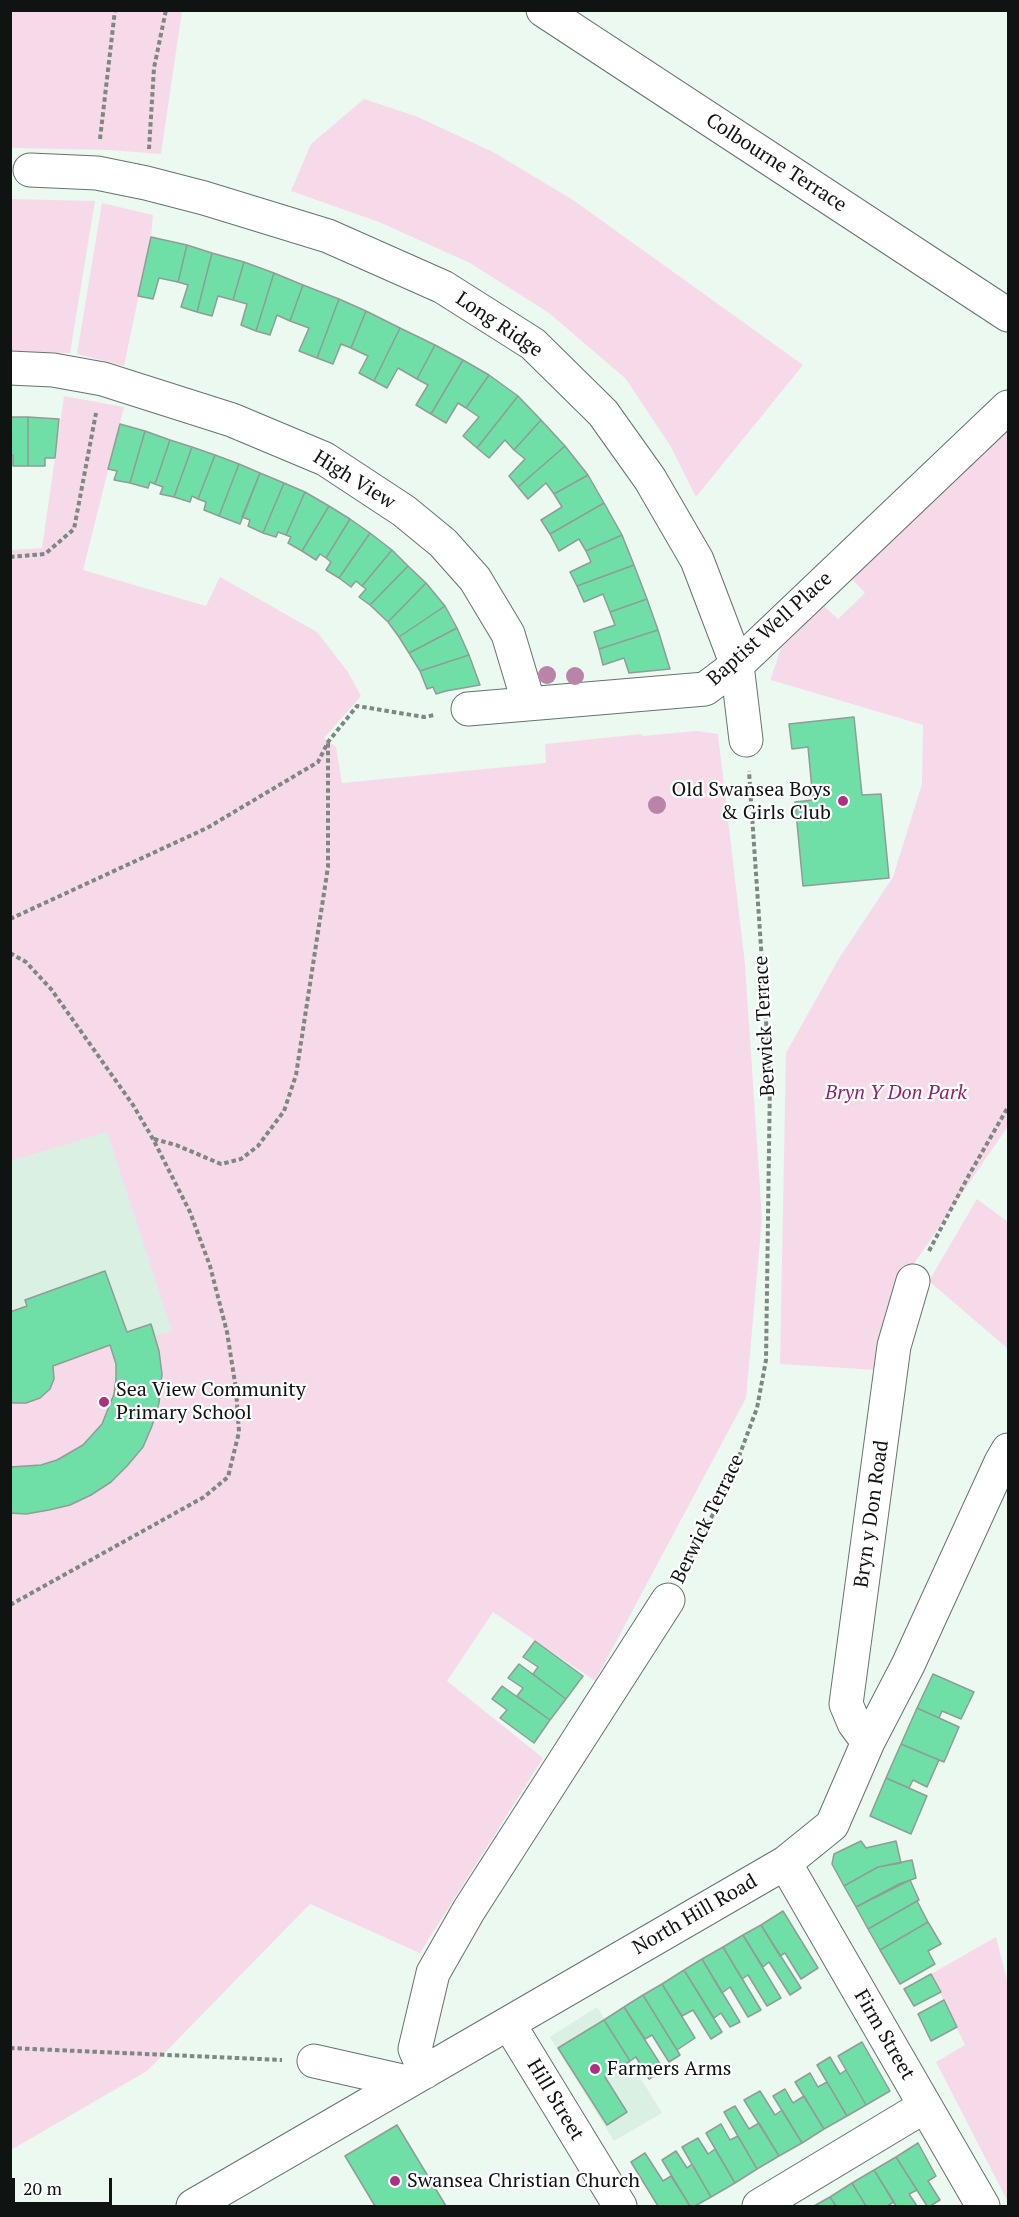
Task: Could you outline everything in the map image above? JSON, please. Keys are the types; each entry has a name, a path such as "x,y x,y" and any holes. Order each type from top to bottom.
{"street":[{"name":"Colbourne Terrace","path":"543,10 1008,315"},
{"name":"Long Ridge","path":"30,170 97,173 146,183 204,198 328,236 443,288 533,344 603,413 650,479 697,560 737,665 746,740"},
{"name":"High View","path":"10,368 53,370 103,379 232,420 325,459 404,511 443,543 475,579 508,634 529,704"},
{"name":"Baptist Well Place","path":"468,709 705,689 737,665 1008,407"},
{"name":"Bryn y Don Road","path":"868,1742 854,1723 846,1704 894,1346 914,1281"},
{"name":"North Hill Road","path":"193,2206 785,1863 832,1825 868,1742 908,1665 1000,1461 1008,1450"},
{"name":"Berwick Terrace","path":"416,2077 415,2049 433,1973 469,1910 668,1600"},
{"name":"Firm Street","path":"785,1863 983,2206"},
{"name":"Hill Street","path":"508,2024 620,2206"},
{"path":"314,2061 416,2077"},
{"path":"759,2206 924,2106"}],"path":[{"path":"97,173 115,10"},
{"path":"146,183 154,68 166,10"},
{"path":"10,557 45,554 74,529 103,379"},
{"path":"10,919 207,828 318,762 328,742 357,706 424,717 468,709"},
{"path":"153,1139 176,1145 222,1164 241,1159 258,1146 284,1111 296,1076 328,867 328,742"},
{"name":"Berwick Terrace","path":"668,1600 728,1486 757,1408 766,1360 770,1079 751,788"},
{"path":"10,953 26,962 51,989 133,1105 153,1139 194,1223 210,1266 227,1332 236,1389 239,1432 228,1477 204,1497 10,1605"},
{"path":"914,1281 969,1175 1008,1107"},
{"path":"10,2048 314,2061"}],"shaded area":[{"name":"Sea View Community Primary School","path":"107,1131 221,1472 10,1544 10,1161"},
{"path":"597,2007 662,2113 614,2141 550,2037"}],"green space":[{"path":"10,11 182,11 161,154 110,150 11,148"},
{"path":"364,99 418,117 493,152 573,200 803,365 696,497 671,447 626,379 549,313 470,263 379,222 291,191 311,144"},
{"path":"11,199 95,201 70,353 11,352"},
{"path":"102,203 153,215 151,237 124,366 77,354"},
{"path":"64,396 124,407 83,570 206,606 220,577 317,632 348,672 361,696 324,738 336,747 342,783 546,763 545,744 642,734 642,736 697,731 718,734 745,964 762,1218 746,1398 595,1681 493,1612 447,1681 543,1758 420,1953 310,1904 147,2071 11,2150 11,1513 57,1508 99,1489 117,1476 145,1440 154,1418 162,1384 162,1372 154,1336 172,1331 107,1132 11,1161 11,550 42,548"},
{"name":"Bryn Y Don Park","path":"1008,419 1008,1126 907,1274 876,1370 780,1364 786,1053 838,960 893,877 922,784 923,725 771,680 771,678 781,648 824,606 838,619 865,593 847,574"},
{"path":"977,1199 1008,1222 1008,1349 929,1281"},
{"path":"110,1345 115,1370 113,1394 106,1415 95,1433 79,1448 59,1459 36,1465 11,1467 10,1401 26,1403 40,1398 53,1366"},
{"path":"996,1937 1008,1984 1008,2202 936,2062 965,2045 931,1974"}],"building":[{"path":"151,237 187,245 178,282 159,278 153,299 138,296"},
{"path":"187,245 212,253 197,312 181,307 188,285 178,282"},
{"path":"212,253 244,262 233,300 218,296 212,316 197,312"},
{"path":"244,262 274,273 256,331 241,325 247,304 233,300"},
{"path":"274,273 303,285 290,321 277,315 270,335 256,331"},
{"path":"303,285 339,299 317,358 299,351 309,328 290,321"},
{"path":"339,299 366,311 351,348 341,344 333,364 317,358"},
{"path":"366,311 400,328 374,381 359,373 368,356 351,348"},
{"path":"400,328 435,345 417,379 398,368 387,388 374,381"},
{"path":"435,345 463,360 431,414 416,405 428,385 417,379"},
{"path":"463,360 489,375 466,408 458,403 446,423 431,414"},
{"path":"489,375 518,396 477,448 463,436 479,417 466,408"},
{"path":"518,396 541,420 514,450 505,440 489,458 477,448"},
{"path":"10,417 28,417 28,466 13,466 13,455 10,455"},
{"path":"28,417 59,419 55,458 45,458 45,466 28,466"},
{"path":"541,420 565,446 518,487 509,476 525,459 514,450"},
{"path":"120,424 145,431 130,483 114,480 117,471 108,469"},
{"path":"145,431 170,440 155,484 150,482 148,488 130,483"},
{"path":"170,440 192,447 174,497 160,494 163,487 155,484"},
{"path":"565,446 588,475 554,494 546,483 528,499 518,487"},
{"path":"192,447 215,455 198,499 192,496 190,502 174,497"},
{"path":"215,455 239,464 219,516 204,510 206,502 198,499"},
{"path":"239,464 260,473 240,524 219,516"},
{"path":"260,473 284,483 263,533 248,526 250,520 242,517"},
{"path":"588,475 604,503 550,534 541,520 562,507 554,494"},
{"path":"284,483 305,492 286,535 278,532 276,537 263,533"},
{"path":"305,492 329,506 302,551 288,543 291,537 286,535"},
{"path":"604,503 622,535 586,551 579,539 559,551 550,534"},
{"path":"329,506 350,519 326,558 320,554 316,560 302,551"},
{"path":"350,519 370,533 339,578 326,570 331,562 326,558"},
{"path":"370,533 392,550 362,586 356,581 351,587 339,578"},
{"path":"622,535 634,565 577,586 570,572 591,562 586,551"},
{"path":"392,550 408,566 370,605 359,597 366,589 362,586"},
{"path":"634,565 647,599 610,612 603,594 584,602 577,586"},
{"path":"408,566 426,583 388,622 370,605"},
{"path":"426,583 445,606 399,637 388,622"},
{"path":"647,599 658,630 599,649 594,632 615,625 610,612"},
{"path":"445,606 457,628 409,653 399,637"},
{"path":"457,628 469,655 420,671 409,653"},
{"path":"658,630 670,669 629,673 624,658 603,665 599,649"},
{"path":"469,655 480,685 436,694 433,687 427,689 420,671"},
{"name":"Old Swansea Boys & Girls Club","path":"854,717 862,795 881,794 889,878 803,886 795,802 813,800 808,747 792,749 789,724"},
{"path":"105,1271 127,1332 151,1324 159,1351 162,1374 159,1403 152,1426 143,1447 127,1466 111,1482 91,1495 70,1505 49,1510 26,1514 10,1513 10,1467 41,1465 57,1460 83,1445 102,1424 114,1394 116,1364 110,1345 53,1366 54,1379 50,1389 40,1398 26,1403 13,1403 10,1401 10,1312 27,1306 25,1300"},
{"path":"535,1641 583,1676 566,1699 533,1674 538,1667 523,1657"},
{"path":"519,1664 566,1699 550,1720 517,1696 523,1688 508,1678"},
{"path":"933,1674 974,1692 961,1719 942,1711 939,1718 917,1708"},
{"path":"502,1686 550,1720 534,1743 500,1718 507,1710 492,1699"},
{"path":"917,1708 959,1727 944,1762 901,1744"},
{"path":"901,1744 939,1760 927,1787 913,1780 909,1788 886,1778"},
{"path":"886,1778 927,1796 911,1834 870,1816"},
{"path":"861,1841 866,1848 896,1841 901,1863 878,1867 844,1886 832,1864 834,1854"},
{"path":"912,1860 916,1878 899,1884 856,1907 844,1886 878,1867"},
{"path":"910,1880 919,1900 868,1929 856,1907"},
{"path":"917,1901 928,1922 880,1950 868,1929"},
{"path":"783,1911 818,1968 801,1979 785,1953 780,1956 761,1925"},
{"path":"928,1922 941,1944 928,1951 935,1964 900,1984 880,1950"},
{"path":"761,1925 801,1988 790,1995 769,1962 763,1967 743,1935"},
{"path":"743,1935 781,1998 767,2006 748,1975 742,1979 723,1947"},
{"path":"723,1947 761,2010 748,2017 730,1987 722,1993 702,1959"},
{"path":"702,1959 740,2022 730,2027 721,2013 714,2018 684,1970"},
{"path":"684,1970 722,2032 711,2039 693,2010 682,2016 662,1984"},
{"path":"931,1974 941,1992 914,2006 904,1989"},
{"path":"662,1984 695,2038 677,2050 643,1995"},
{"path":"643,1995 680,2055 669,2062 652,2035 645,2039 624,2007"},
{"path":"944,2000 957,2027 931,2041 918,2014"},
{"path":"624,2007 664,2070 649,2079 636,2057 630,2061 604,2020"},
{"name":"Farmers Arms","path":"604,2020 630,2061 605,2077 627,2112 607,2125 558,2048"},
{"path":"862,2042 890,2091 866,2105 838,2056"},
{"path":"830,2057 840,2074 846,2070 866,2105 847,2116 817,2065"},
{"path":"810,2073 818,2087 827,2082 847,2116 824,2129 795,2082"},
{"path":"785,2089 793,2103 804,2096 824,2129 802,2143 773,2096"},
{"path":"760,2091 775,2115 782,2110 802,2143 779,2156 744,2100"},
{"path":"735,2106 749,2129 759,2123 779,2156 757,2169 724,2112"},
{"path":"721,2124 730,2140 738,2136 757,2169 735,2183 706,2133"},
{"name":"Swansea Christian Church","path":"397,2125 446,2206 375,2206 345,2156"},
{"path":"698,2138 708,2154 715,2149 735,2183 711,2197 682,2147"},
{"path":"918,2143 936,2176 928,2181 940,2200 930,2206 927,2206 896,2157"},
{"path":"676,2151 687,2168 692,2164 711,2197 695,2206 690,2206 662,2160"},
{"path":"645,2153 663,2181 671,2176 690,2206 658,2206 631,2162"},
{"path":"896,2157 917,2190 909,2194 917,2206 896,2206 874,2170"},
{"path":"874,2170 894,2202 887,2206 866,2206 852,2183"},
{"path":"852,2183 866,2206 836,2206 830,2197"},
{"path":"830,2197 836,2206 814,2206"}],"place":[{"name":"Old Swansea Boys & Girls Club","path":"843,801"},
{"name":"Sea View Community Primary School","path":"104,1402"},
{"name":"Farmers Arms","path":"595,2069"},
{"name":"Swansea Christian Church","path":"395,2181"}]}
